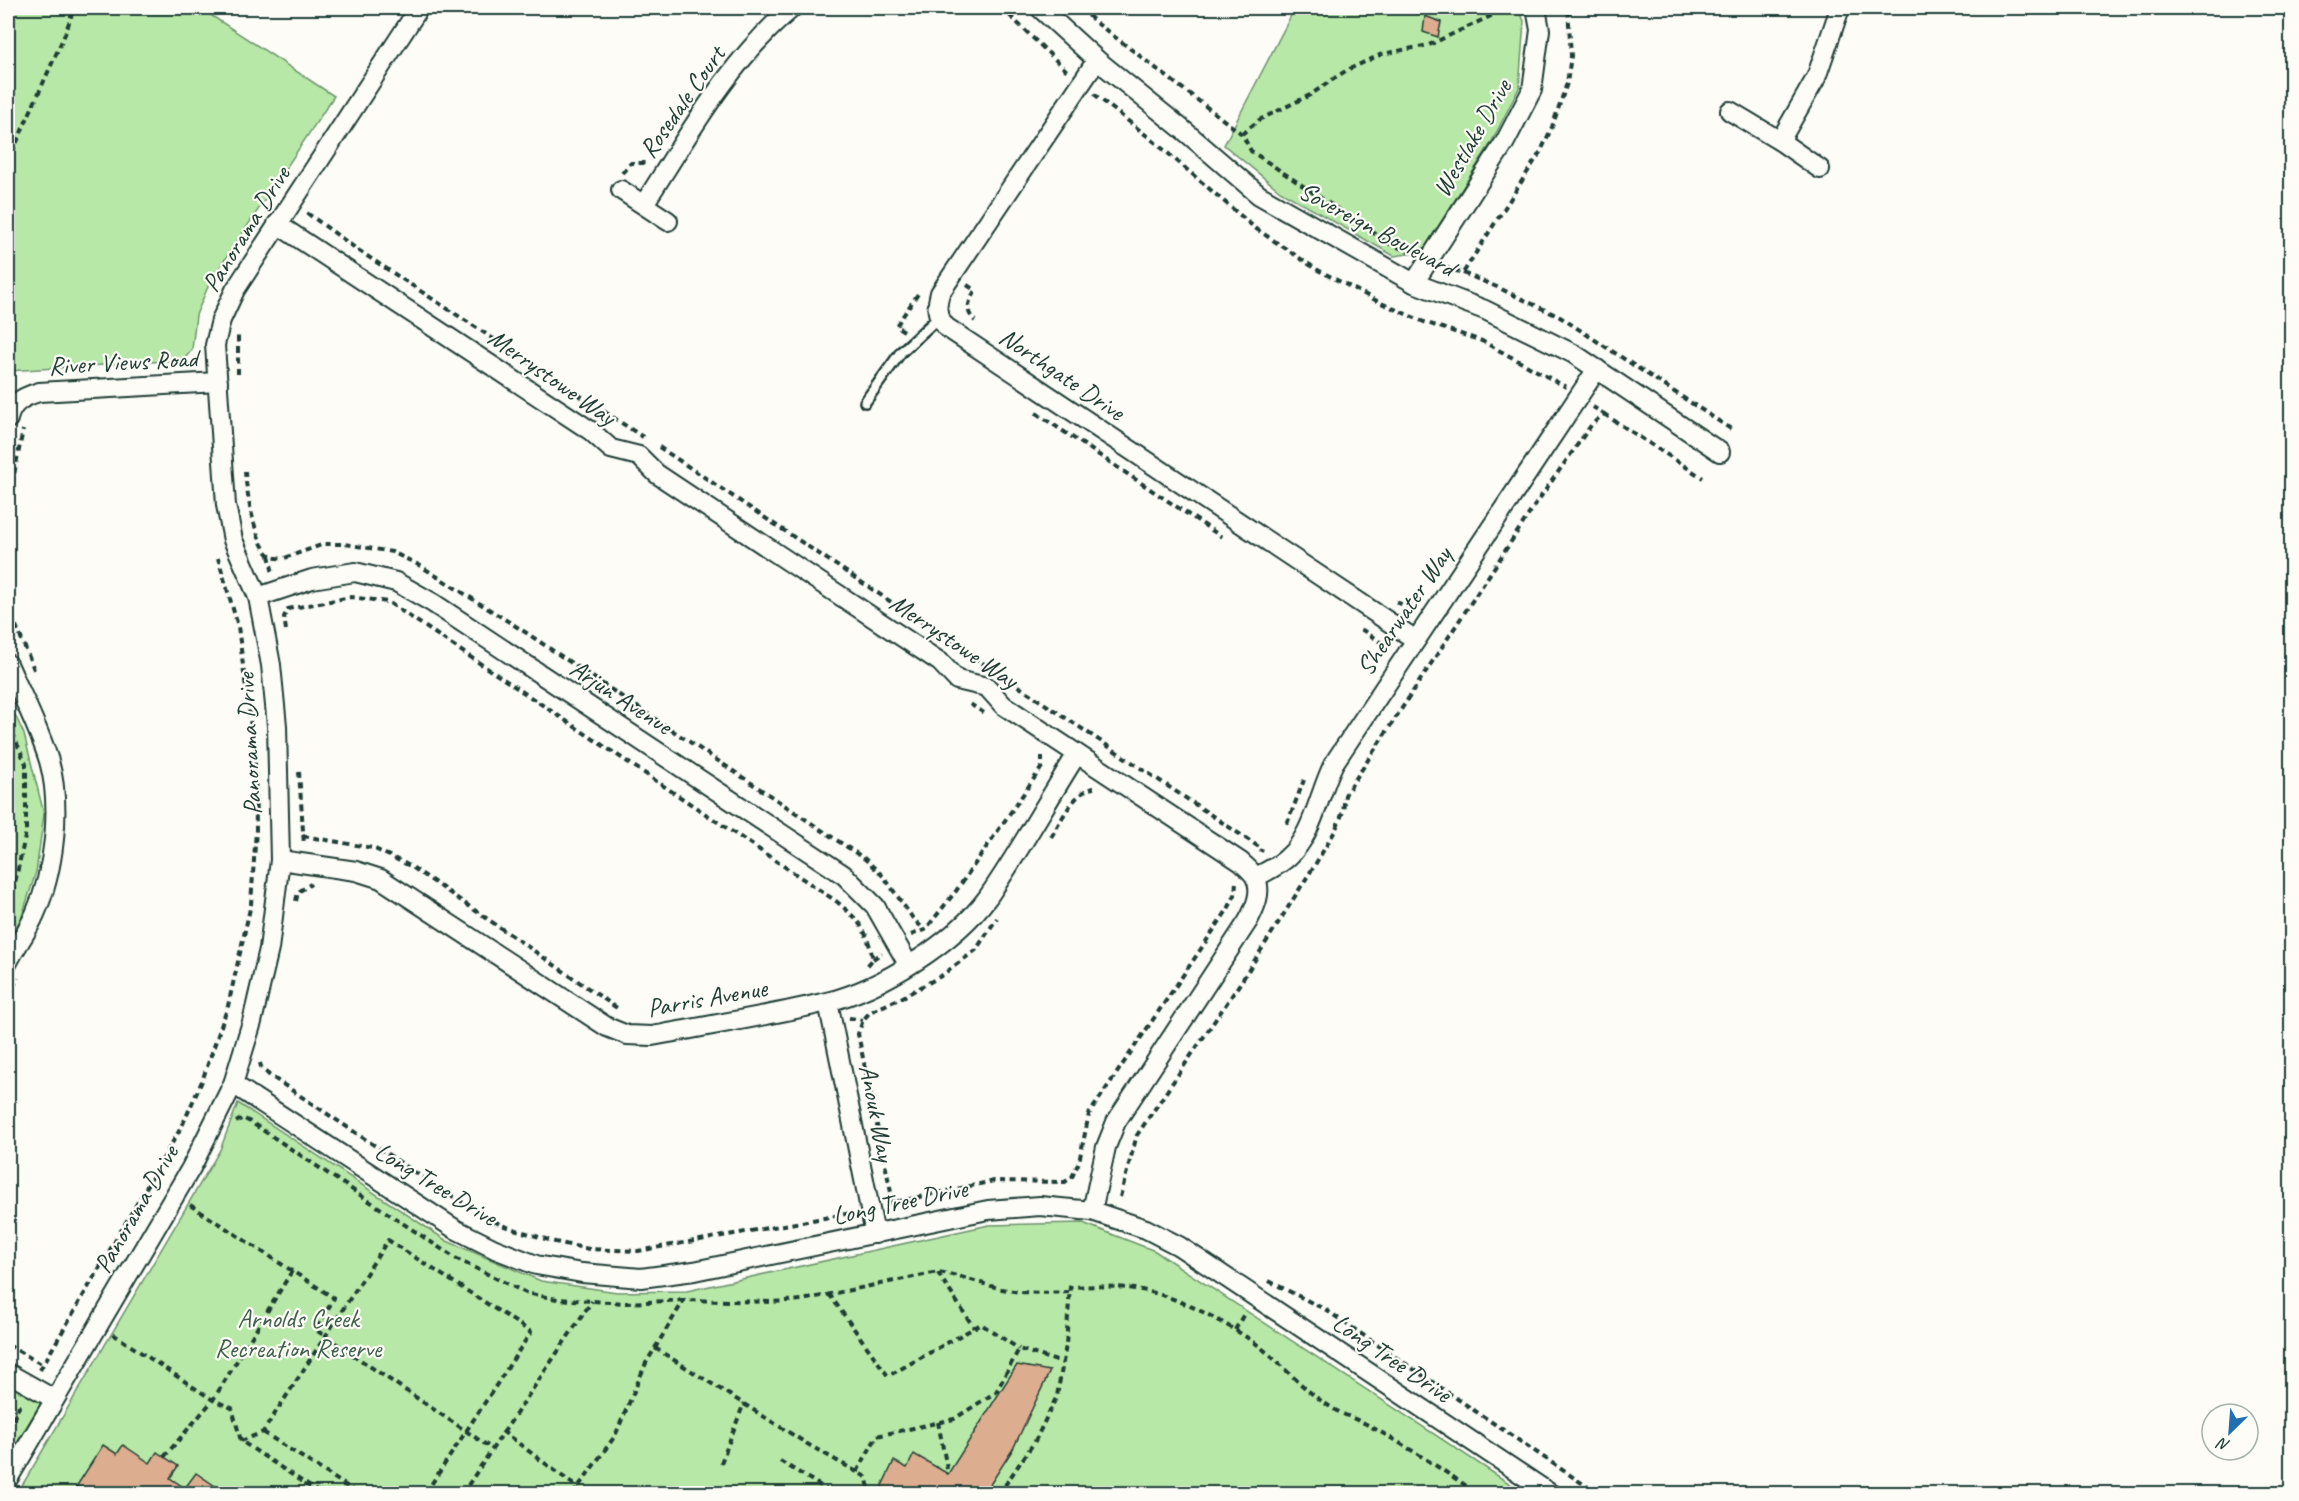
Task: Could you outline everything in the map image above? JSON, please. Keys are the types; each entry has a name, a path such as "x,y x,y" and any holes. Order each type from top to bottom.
{"street":[{"name":"Panorama Drive","path":"8,1479 191,1168 233,1084 252,1023 269,949 280,860 277,726 271,665 258,597 233,540 226,504 215,345 221,320 235,290 419,8"},
{"name":"Rosedale Court","path":"644,204 725,82 752,46 792,8"},
{"name":"Sovereign Boulevard","path":"1040,8 1097,60 1259,195 1414,283 1485,310 1534,333 1597,369 1720,452"},
{"name":"Westlake Drive","path":"1414,283 1505,142 1533,90 1540,30 1536,8"},
{"path":"1780,141 1816,78 1840,8"},
{"path":"938,318 936,307 940,293 1073,77 1097,60"},
{"path":"1730,111 1780,141 1820,169"},
{"path":"621,190 668,220"},
{"name":"Merrystowe Way","path":"277,224 591,431 611,449 639,456 657,474 939,662 957,680 987,687 1003,705 1241,862 1252,874"},
{"name":"Northgate Drive","path":"938,318 946,327 1416,640"},
{"name":"Shearwater Way","path":"1252,874 1274,868 1290,855 1306,833 1324,783 1334,763 1597,369"},
{"name":"River Views Road","path":"16,422 11,408 22,398 39,392 218,382"},
{"name":"Arjun Avenue","path":"258,597 312,579 355,572 396,582 433,603 843,875 874,906 908,964"},
{"path":"8,664 34,721 49,763 55,808 54,840 48,878 35,915 8,962"},
{"name":"Parris Avenue","path":"280,860 356,871 381,879 607,1027 627,1035 652,1036 828,1002 875,985 940,945 967,921 987,897 1077,754"},
{"path":"1092,1211 1106,1147 1116,1122 1256,906 1258,892 1252,874"},
{"name":"Anouk Way","path":"828,1002 875,1234"},
{"name":"Long Tree Drive","path":"233,1084 455,1229 495,1249 536,1265 582,1273 641,1278 694,1271 988,1210 1040,1206 1092,1211 1146,1229 1179,1246 1551,1494"},
{"path":"8,1373 54,1399"}],"lane":[{"path":"865,402 901,352 938,318"}],"path":[{"path":"8,162 65,34 74,8"},
{"path":"1002,8 1073,77 1156,142 1255,228 1316,269 1381,303 1424,322 1482,341 1580,394 1595,408 1703,478"},
{"path":"1081,8 1094,21 1242,134 1251,151 1388,243 1462,273 1541,151 1552,128 1567,83 1571,56 1568,8"},
{"path":"1242,134 1259,120 1310,95 1347,70 1382,54 1429,45 1503,8"},
{"path":"1060,81 1073,77"},
{"path":"291,204 648,440"},
{"path":"952,275 975,290 967,306 969,315 976,322"},
{"path":"902,319 896,326 915,338"},
{"path":"238,332 238,382"},
{"path":"1032,410 1226,539"},
{"path":"1120,1197 1137,1135 1299,891 1335,831 1345,795 1585,434 1592,424 1604,414"},
{"path":"8,504 16,422"},
{"path":"658,447 995,671"},
{"path":"245,468 251,514 263,548 269,555 278,559 285,558 324,544 345,544 392,552 419,565 545,645 865,859 884,878 914,920 925,930"},
{"path":"8,1345 44,1365 182,1126 202,1081 228,1006 250,904 256,830 255,759 238,626 217,553"},
{"path":"1388,597 1406,606 1416,604 1428,592 1442,600 1462,617"},
{"path":"286,636 284,617 288,609 351,597 388,602 858,918 867,935 873,959"},
{"path":"1359,628 1386,646 1385,657"},
{"path":"1005,678 1262,849 1269,847"},
{"path":"963,699 991,718"},
{"path":"8,723 26,764 26,832 13,892 8,903"},
{"path":"860,970 895,941 925,930 956,891 1042,766 1043,754 1036,749"},
{"path":"298,762 308,885"},
{"path":"1284,830 1306,775"},
{"path":"1049,840 1079,795 1090,788 1102,788"},
{"path":"303,836 373,848 412,867 622,1011"},
{"path":"260,1056 261,1067 269,1075 437,1187 501,1225 555,1242 589,1249 638,1251 851,1213 994,1181 1065,1182 1072,1177 1079,1162 1089,1114 1228,909 1235,894 1236,882 1252,874 1262,849"},
{"path":"295,911 298,892 315,883"},
{"path":"893,1202 858,1034 863,1020 870,1012 941,976 976,950 1000,914"},
{"path":"230,1125 243,1118 252,1123 455,1258 526,1293 557,1299 627,1303 684,1300 771,1302 841,1294 938,1272 999,1288 1033,1294 1069,1292"},
{"path":"1072,1177 1116,1189 1120,1197 1130,1202"},
{"path":"189,1199 187,1203 334,1299 316,1330 491,1448"},
{"path":"849,1202 851,1213"},
{"path":"241,1441 263,1432 388,1240 531,1332 425,1494"},
{"path":"164,1457 213,1400 292,1271"},
{"path":"938,1272 974,1328"},
{"path":"1265,1279 1326,1310 1598,1494"},
{"path":"999,1494 1035,1441 1057,1396 1063,1363 1070,1287 1112,1285 1158,1293 1191,1305 1235,1330 1262,1348 1301,1386 1331,1408 1374,1429 1428,1460 1478,1494"},
{"path":"829,1294 888,1376 981,1324 1019,1349 1063,1363"},
{"path":"573,1494 615,1436 646,1363 684,1300"},
{"path":"462,1494 502,1431 592,1301"},
{"path":"98,1325 213,1400 232,1408 241,1441 321,1494"},
{"path":"109,1345 120,1325"},
{"path":"655,1348 809,1445 866,1477 871,1494"},
{"path":"856,1472 877,1436 954,1419 996,1392 1019,1349"},
{"path":"8,1396 16,1401 19,1407 8,1429"},
{"path":"721,1463 744,1403"},
{"path":"938,1422 948,1474"},
{"path":"502,1431 579,1488"},
{"path":"263,1432 359,1494"},
{"path":"780,1461 834,1494"},
{"path":"298,1494 306,1484"}],"green space":[{"path":"8,8 200,8 334,96 210,282 196,315 192,350 183,360 8,371"},
{"path":"1295,8 1518,8 1524,21 1519,88 1491,143 1422,252 1394,256 1280,191 1224,145"},
{"path":"8,700 24,734 44,814 36,872 22,916 8,941"},
{"name":"Arnolds Creek Recreation Reserve","path":"238,1103 447,1241 541,1281 617,1292 687,1291 989,1225 1083,1223 1155,1251 1524,1493 17,1494 220,1150"},
{"path":"8,1382 42,1401 8,1458"}],"building":[{"path":"1425,16 1441,22 1438,37 1423,32"},
{"path":"1017,1365 1050,1371 1013,1449 984,1494 878,1494 894,1461 907,1468 914,1454 948,1474"},
{"path":"103,1445 117,1454 123,1445 150,1463 157,1452 178,1466 170,1478 185,1488 196,1473 221,1490 219,1494 87,1494 76,1487"}]}
